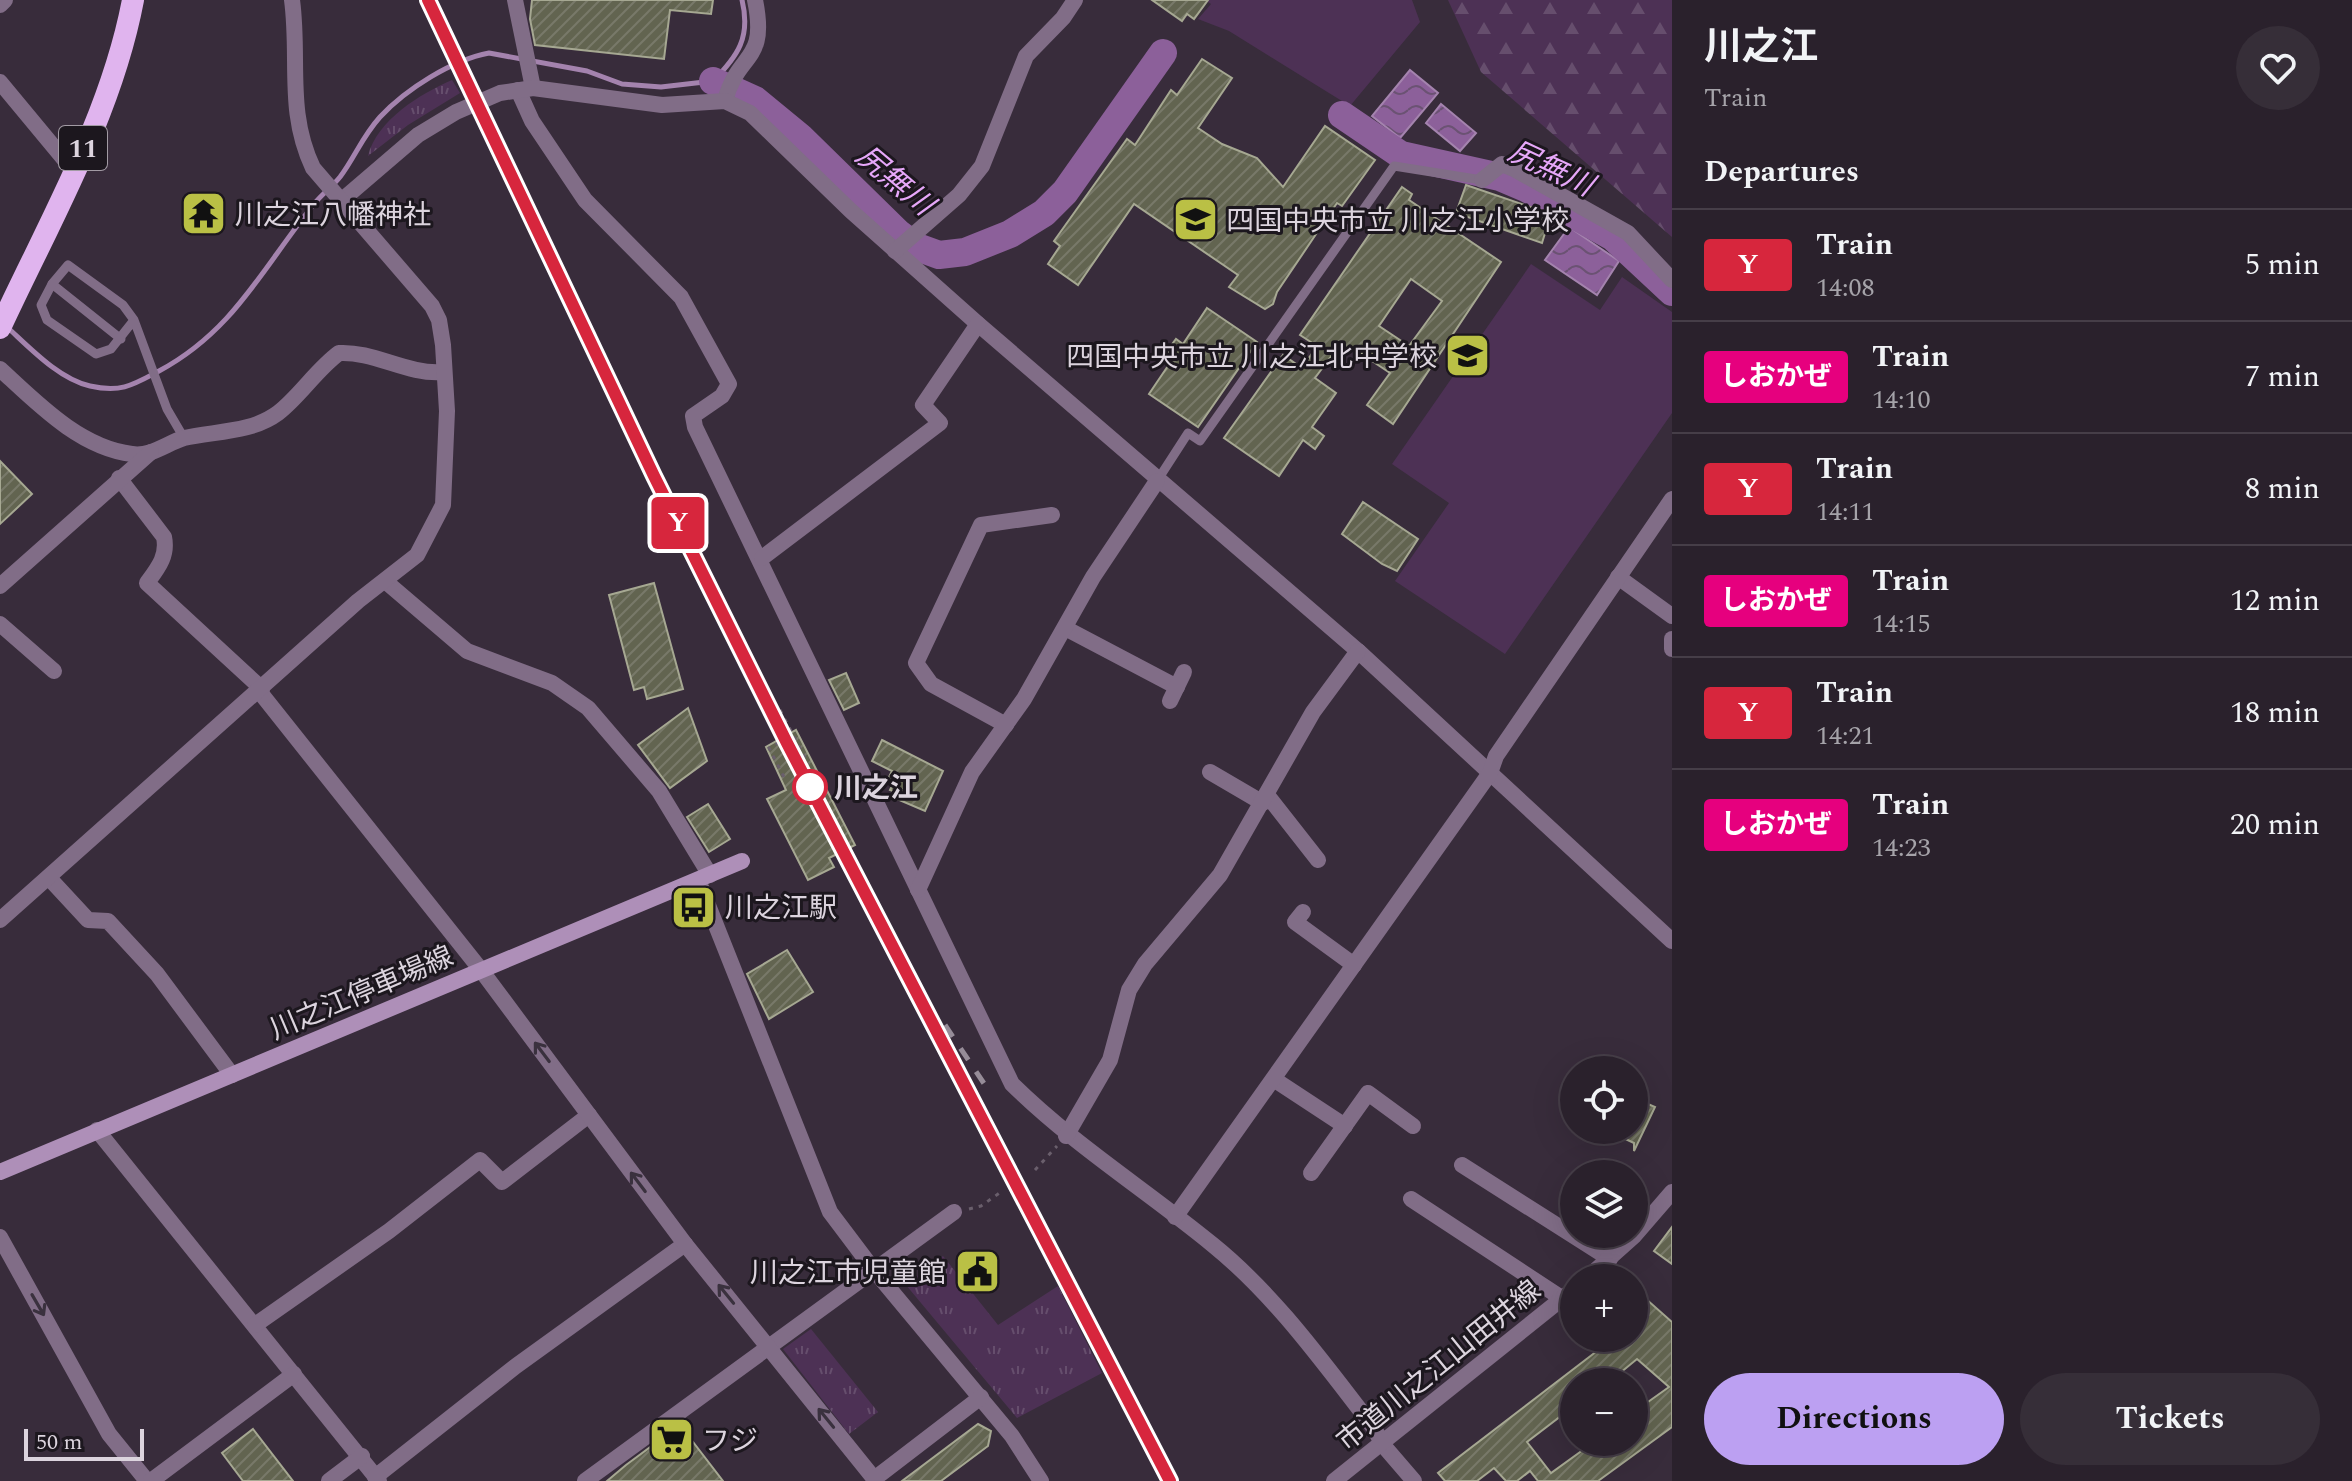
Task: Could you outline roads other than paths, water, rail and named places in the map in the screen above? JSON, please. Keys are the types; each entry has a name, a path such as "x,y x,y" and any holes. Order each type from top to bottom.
{"highway":[{"name":"11","path":"0,328 111,85 125,46 133,0"}],"main road":[{"name":"川之江停車場線","path":"0,1172 742,861"}],"street":[{"path":"0,5 5,0"},
{"path":"0,920 417,555 443,505 447,411 439,320 432,306 313,168 301,144 295,117 292,0"},
{"path":"515,0 526,54 532,121 585,200 681,297 729,384 722,396 693,416 1012,1084 1066,1136 1175,1217 1262,1290 1414,1481"},
{"path":"725,101 730,81 756,50 760,25 755,0"},
{"path":"895,251 922,231 959,195 982,166 1026,56 1063,18 1075,0"},
{"path":"0,82 73,170"},
{"path":"341,201 418,135 478,102 527,83 662,105 725,101 750,113 895,251 1157,481 1358,651 1672,941"},
{"path":"1482,180 1502,164 1628,233 1672,280"},
{"path":"762,558 940,423 923,405 978,324"},
{"path":"0,586 151,452 184,438 217,435 277,413 339,353 355,352 417,370 443,372"},
{"path":"0,369 48,413 93,442 133,454 151,452"},
{"path":"119,478 164,537 166,548 162,561 147,583 260,690 481,970 685,1244 874,1480 981,1397"},
{"path":"918,890 961,790 1006,725 1093,577 1157,481"},
{"path":"1175,1217 1490,773 1496,756 1672,499"},
{"path":"1006,725 931,684 916,663 981,525 1052,515"},
{"path":"1618,577 1672,616"},
{"path":"385,581 467,651 552,683 588,708 659,791 704,877 830,1212 873,1269 981,1397 1041,1481"},
{"path":"0,624 54,671"},
{"path":"1065,628 1177,686"},
{"path":"1672,639 1672,649"},
{"path":"1066,1136 1110,1060 1129,990 1145,964 1220,875 1313,712 1358,651"},
{"path":"1210,772 1265,799 1318,860"},
{"path":"50,879 88,920 108,921 148,963 232,1075"},
{"path":"1303,912 1295,922 1354,965"},
{"path":"1275,1080 1345,1126"},
{"path":"1311,1173 1368,1093 1413,1126"},
{"path":"255,1325 389,1231 480,1160 502,1182 589,1115"},
{"path":"97,1130 362,1456 377,1479 516,1366 685,1244"},
{"path":"1462,1165 1610,1259"},
{"path":"1604,1264 1672,1192"},
{"path":"1411,1199 1560,1289"},
{"path":"585,1481 767,1345 954,1212"},
{"path":"0,1237 109,1434 149,1481 294,1374"},
{"name":"市道川之江山田井線","path":"1334,1481 1383,1445 1560,1301"},
{"path":"329,1481 362,1456"}],"lane":[{"path":"1157,481 1188,433 1200,441 1394,166 1482,180"},
{"path":"134,320 111,349 96,354 47,320 41,305 64,267 73,267 123,305 134,320 141,346 167,409 184,438"},
{"path":"52,284 121,339"}],"water":[{"path":"1410,70 1438,93 1400,138 1372,116"},
{"path":"1441,104 1476,133 1460,151 1426,123"},
{"path":"1569,227 1619,261 1597,295 1545,260"}],"waterway":[{"path":"7,327 46,362 78,382 110,389 134,384 185,355 228,317 314,204 340,177 380,117 430,77 460,62 489,53 587,71 622,84 661,87 713,81 740,45 745,25 742,0"},
{"name":"尻無川","path":"713,81 755,100 800,137 898,233 917,247 939,255 965,252 1010,234 1044,213 1065,192 1163,53"},
{"name":"尻無川","path":"1342,115 1401,155 1500,177 1526,188 1613,237 1672,292"}],"railway":[{"path":"428,0 654,476 784,737"},
{"path":"787,743 1170,1481"},
{"path":"945,1025 987,1088"}],"train":[{"name":"Y","path":"428,0 654,476 787,743 1170,1481"}],"place":[{"name":"川之江八幡神社","path":"204,214"},
{"name":"四国中央市立 川之江小学校","path":"1195,220"},
{"name":"四国中央市立 川之江北中学校","path":"1468,356"},
{"name":"川之江","path":"810,787"},
{"name":"川之江駅","path":"694,907"},
{"name":"川之江市児童館","path":"977,1272"},
{"name":"フジ","path":"671,1440"}]}
